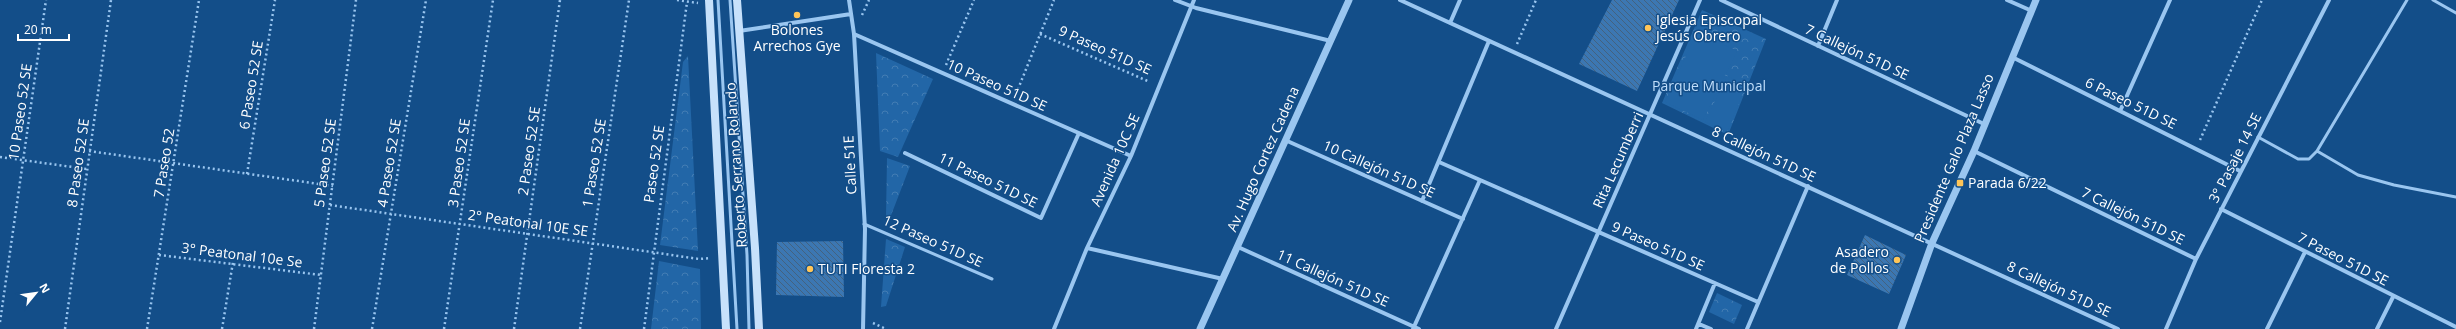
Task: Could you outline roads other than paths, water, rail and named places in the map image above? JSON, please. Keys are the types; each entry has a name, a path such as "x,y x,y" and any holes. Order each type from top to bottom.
{"main road":[{"name":"Roberto Serrano Rolando","path":"737,0 755,248 759,329"},
{"name":"Roberto Serrano Rolando","path":"709,2 726,329"}],"street":[{"name":"Calle 51E","path":"849,0 854,34 864,224 863,329"},
{"path":"1174,0 1192,6 1331,41"},
{"name":"Avenida 10C SE","path":"1054,329 1087,248 1131,156 1194,0"},
{"name":"Av. Hugo Cortez Cadena","path":"1200,329 1349,0"},
{"name":"8 Callejón 51D SE","path":"1400,0 2118,329"},
{"path":"1450,23 1460,0"},
{"name":"Rita Lecumberri","path":"1556,329 1700,0"},
{"name":"7 Callejón 51D SE","path":"1721,0 1984,124"},
{"path":"1818,46 1836,0"},
{"path":"2007,0 2032,11"},
{"name":"Presidente Galo Plaza Lasso","path":"1901,329 1932,243 1974,151 2036,0"},
{"path":"2121,110 2170,0"},
{"name":"3° Pasaje 14 SE","path":"2166,329 2196,259 2329,0"},
{"path":"739,31 851,14"},
{"name":"10 Paseo 51D SE","path":"854,34 1131,156"},
{"path":"1422,200 1490,41"},
{"name":"6 Paseo 51D SE","path":"2012,56 2240,171"},
{"name":"11 Paseo 51D SE","path":"905,153 1041,218 1079,133"},
{"name":"10 Callejón 51D SE","path":"1285,140 1463,219"},
{"name":"7 Callejón 51D SE","path":"1974,151 2196,259"},
{"name":"9 Paseo 51D SE","path":"1439,162 1758,302"},
{"path":"1413,328 1480,180"},
{"path":"1747,329 1808,186"},
{"name":"7 Paseo 51D SE","path":"2221,209 2393,298 2456,327"},
{"name":"11 Callejón 51D SE","path":"1238,247 1413,328 1419,329"},
{"path":"1087,248 1223,279"},
{"path":"2267,329 2305,252"},
{"path":"1696,329 1715,283"},
{"path":"2377,329 2393,298"},
{"path":"1699,324 1711,329"}],"lane":[{"name":"Roberto Serrano Rolando","path":"718,0 737,329"},
{"name":"Roberto Serrano Rolando","path":"730,0 747,255 749,329"},
{"path":"2258,136 2298,159 2309,159 2317,151 2407,0"},
{"path":"2433,0 2456,13"},
{"path":"2317,151 2358,175 2394,185 2456,197"},
{"name":"12 Paseo 51D SE","path":"864,224 992,279"}],"place":[{"name":"Bolones Arrechos Gye","path":"797,15"},
{"name":"Iglesia Episcopal Jesús Obrero","path":"1648,28"},
{"name":"Parada 6/22","path":"1960,183"},
{"name":"Asadero de Pollos","path":"1897,260"},
{"name":"TUTI Floresta 2","path":"810,269"}],"park label":[{"name":"Parque Municipal","path":"1709,86"}]}
